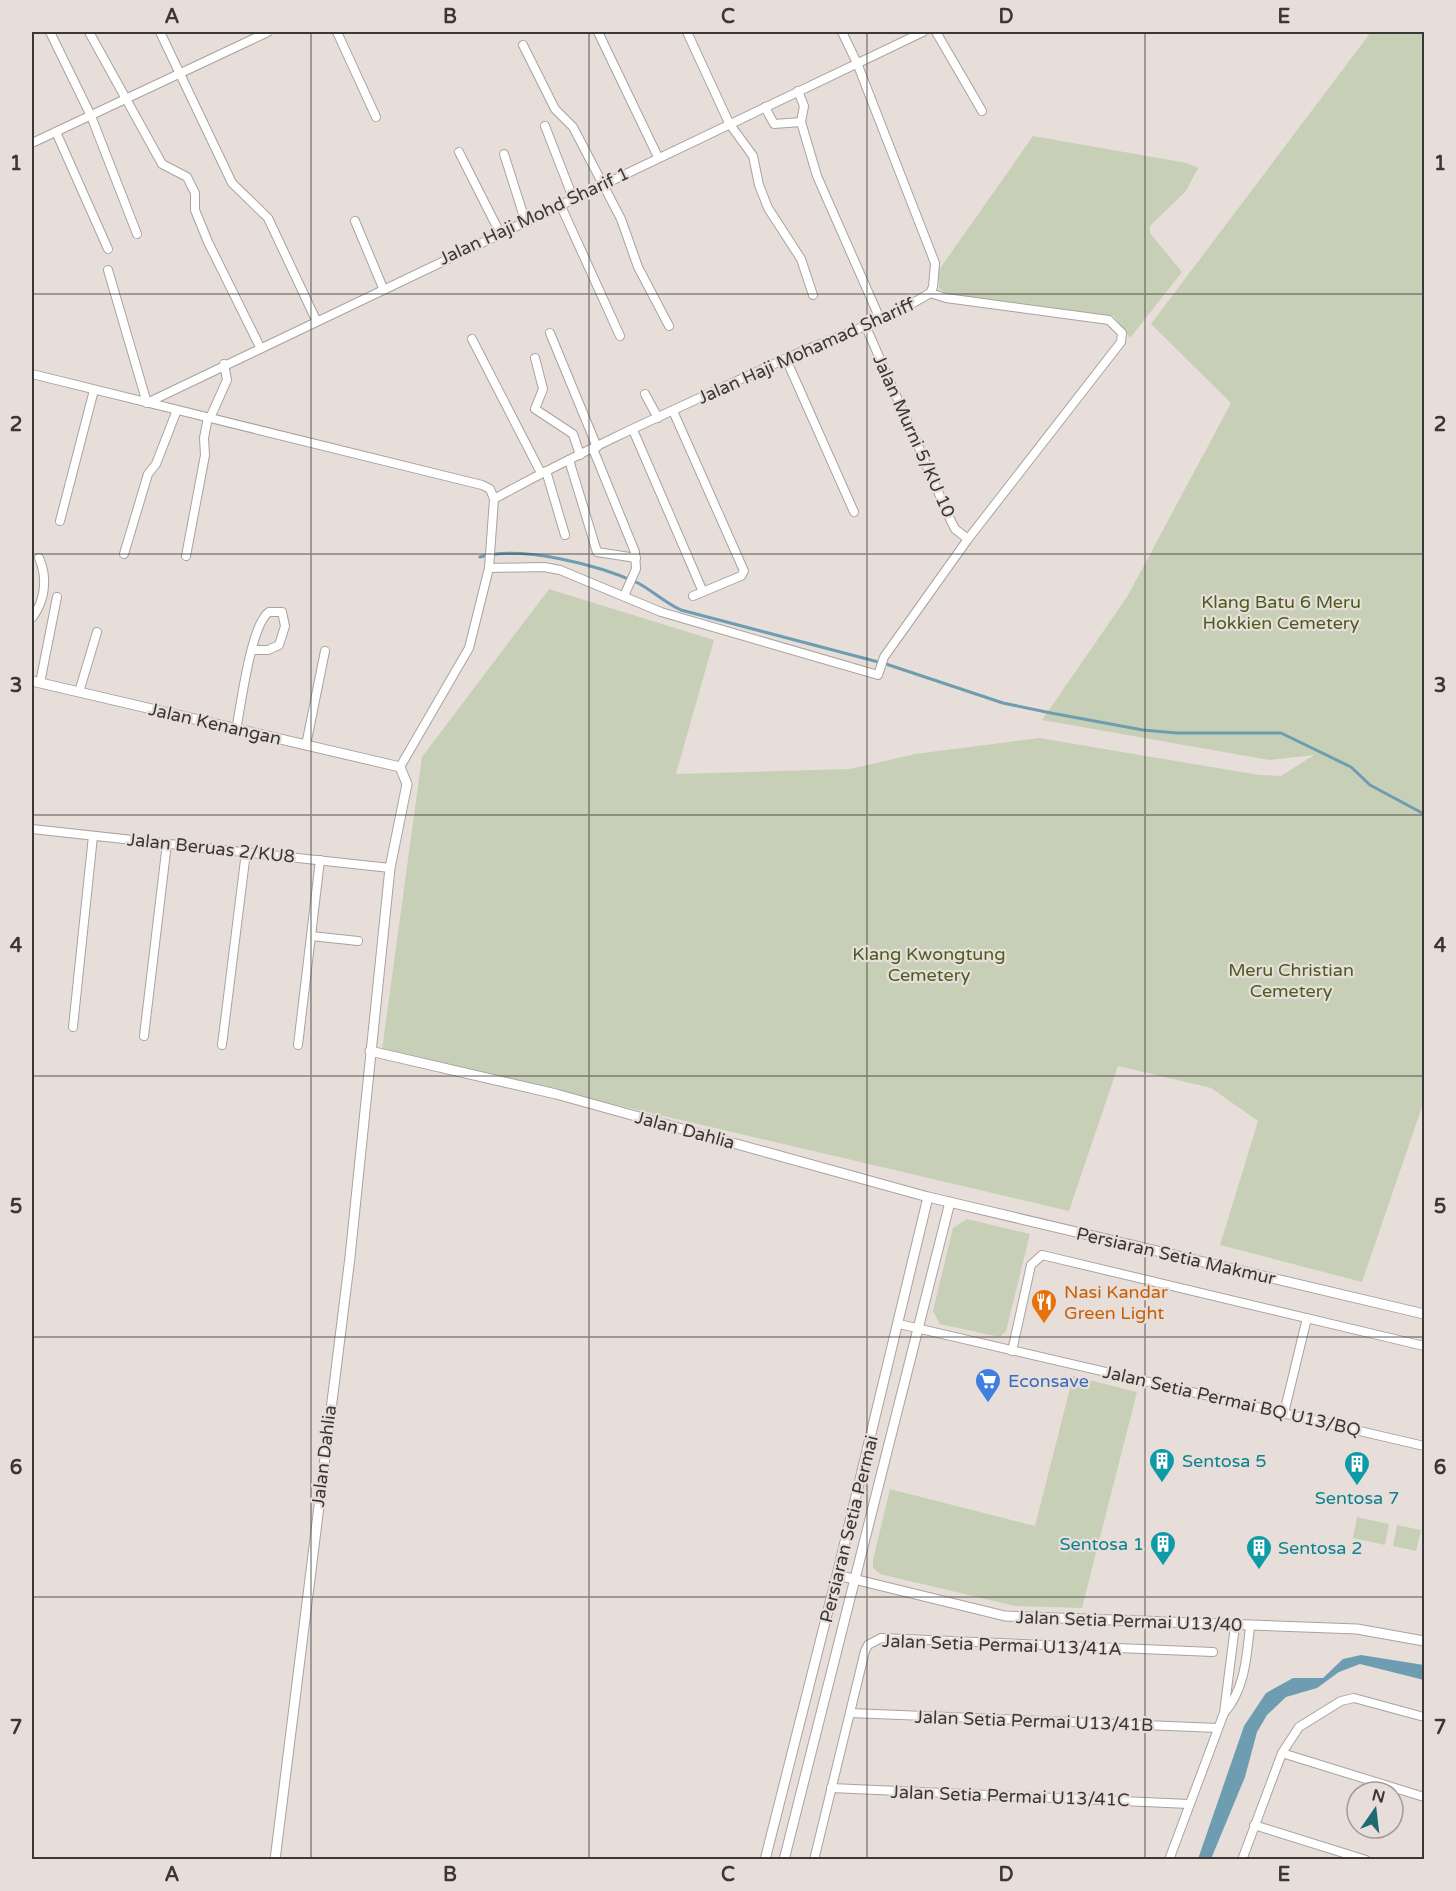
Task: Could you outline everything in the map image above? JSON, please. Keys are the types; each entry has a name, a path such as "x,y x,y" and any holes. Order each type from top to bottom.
{"street":[{"path":"51,32 91,116 137,234"},
{"path":"89,32 162,164 187,177 195,193 195,210 208,242 260,347"},
{"path":"160,32 232,183 268,218 316,320"},
{"path":"32,143 268,32"},
{"path":"338,32 376,117"},
{"path":"598,32 658,157"},
{"path":"687,32 729,123 753,156 759,185 768,208 801,259 813,295"},
{"name":"Jalan Haji Mohamad Shariff","path":"494,499 543,472 786,359 866,327 930,293 933,287 935,262 857,63 842,32"},
{"name":"Jalan Haji Mohd Sharif 1","path":"147,402 923,32"},
{"path":"936,32 982,111"},
{"path":"523,45 555,109 573,127 601,185 621,219 638,267 669,326"},
{"path":"798,91 804,106 801,122 820,185 862,274 880,319"},
{"path":"765,107 774,123 801,122"},
{"path":"545,126 573,198"},
{"path":"56,132 108,249"},
{"path":"459,152 500,233"},
{"path":"504,154 525,220"},
{"path":"560,204 620,336"},
{"path":"355,221 383,288"},
{"path":"108,270 147,402"},
{"path":"489,568 544,567 560,570 671,615 878,675 884,657 969,539 1115,351 1122,333 1109,320 946,298 930,293"},
{"name":"Jalan Murni 5/KU 10","path":"866,327 951,522 955,529 969,539"},
{"path":"550,333 636,558 633,579 624,596"},
{"path":"472,339 543,472 564,535"},
{"path":"535,358 543,392 534,408 573,434 580,455"},
{"path":"786,359 854,512"},
{"path":"186,556 205,455 204,438 209,418 226,387 228,375 224,364"},
{"path":"32,374 482,484 490,489 494,499 489,568 469,648 400,767"},
{"path":"60,521 94,390"},
{"path":"645,394 658,418"},
{"path":"124,554 148,474 156,464 177,410"},
{"path":"673,411 744,572 741,576 693,596"},
{"path":"633,430 703,592"},
{"path":"569,460 597,552 636,558"},
{"path":"32,618 40,605 46,573 39,558"},
{"path":"36,682 57,597"},
{"path":"236,730 252,651 260,621 269,612 282,612 285,626 279,645 268,650 252,651"},
{"path":"79,692 97,632"},
{"path":"306,745 325,651"},
{"name":"Jalan Kenangan","path":"36,682 400,767"},
{"name":"Jalan Dahlia","path":"275,1860 350,1257 390,868 407,784 400,767"},
{"name":"Jalan Beruas 2/KU8","path":"32,829 390,868"},
{"path":"73,1027 93,836"},
{"path":"144,1036 166,843"},
{"path":"222,1045 246,852"},
{"path":"298,1045 320,860"},
{"path":"311,936 358,941"},
{"name":"Jalan Dahlia","path":"370,1051 555,1094 928,1197"},
{"name":"Persiaran Setia Makmur","path":"928,1197 1425,1314"},
{"name":"Persiaran Setia Permai","path":"765,1860 899,1324 928,1197"},
{"name":"Persiaran Setia Permai","path":"784,1860 950,1202"},
{"path":"1012,1350 1031,1265 1042,1255 1425,1346"},
{"path":"1284,1413 1307,1318"},
{"name":"Jalan Setia Permai BQ U13/BQ","path":"899,1324 1425,1446"},
{"name":"Jalan Setia Permai U13/40","path":"837,1575 1005,1616 1357,1629 1425,1641"},
{"path":"1169,1860 1224,1713 1235,1626"},
{"path":"1224,1713 1231,1705 1244,1671 1250,1626"},
{"name":"Jalan Setia Permai U13/41A","path":"814,1860 866,1651 868,1645 881,1638 1214,1652"},
{"path":"1242,1860 1282,1753 1299,1727 1341,1701 1354,1698 1425,1717"},
{"name":"Jalan Setia Permai U13/41B","path":"850,1713 1218,1728"},
{"path":"1282,1753 1425,1797"},
{"name":"Jalan Setia Permai U13/41C","path":"831,1788 1189,1804"},
{"path":"1254,1825 1366,1860"}],"green space":[{"path":"1371,32 1424,32 1424,1101 1362,1282 1220,1245 1258,1121 1211,1088 1118,1066 1069,1211 382,1050 422,757 549,589 714,640 676,774 850,769 915,754 1039,738 1259,775 1281,776 1314,755 1269,760 1042,720 1127,597 1231,403 1151,324"},
{"path":"1033,136 1187,163 1198,168 1186,191 1150,226 1150,233 1182,272 1130,338 1114,316 947,294 939,288 939,270"},
{"path":"967,1219 1030,1234 1006,1331 1000,1337 940,1324 933,1311 953,1228"},
{"path":"1073,1376 1137,1392 1082,1608 1015,1606 880,1574 873,1568 890,1489 1035,1526"},
{"path":"1357,1517 1389,1524 1385,1545 1353,1538"},
{"path":"1397,1525 1421,1530 1416,1551 1393,1546"}],"water":[{"path":"1361,1655 1424,1665 1424,1680 1360,1664 1339,1672 1317,1688 1286,1697 1267,1715 1257,1732 1245,1777 1211,1859 1198,1859 1244,1726 1266,1693 1293,1678 1323,1678 1343,1659"}],"waterway":[{"path":"480,557 517,553 582,564 638,583 681,610 886,664 1003,703 1143,730 1177,733 1281,733 1351,767 1370,785 1424,814"}],"place":[{"name":"Nasi Kandar Green Light","path":"1044,1325"},
{"name":"Econsave","path":"988,1404"},
{"name":"Sentosa 5","path":"1162,1484"},
{"name":"Sentosa 7","path":"1357,1487"},
{"name":"Sentosa 1","path":"1163,1567"},
{"name":"Sentosa 2","path":"1259,1571"}],"park label":[{"name":"Klang Batu 6 Meru Hokkien Cemetery","path":"1281,612"},
{"name":"Klang Kwongtung Cemetery","path":"929,964"},
{"name":"Meru Christian Cemetery","path":"1291,980"}]}
